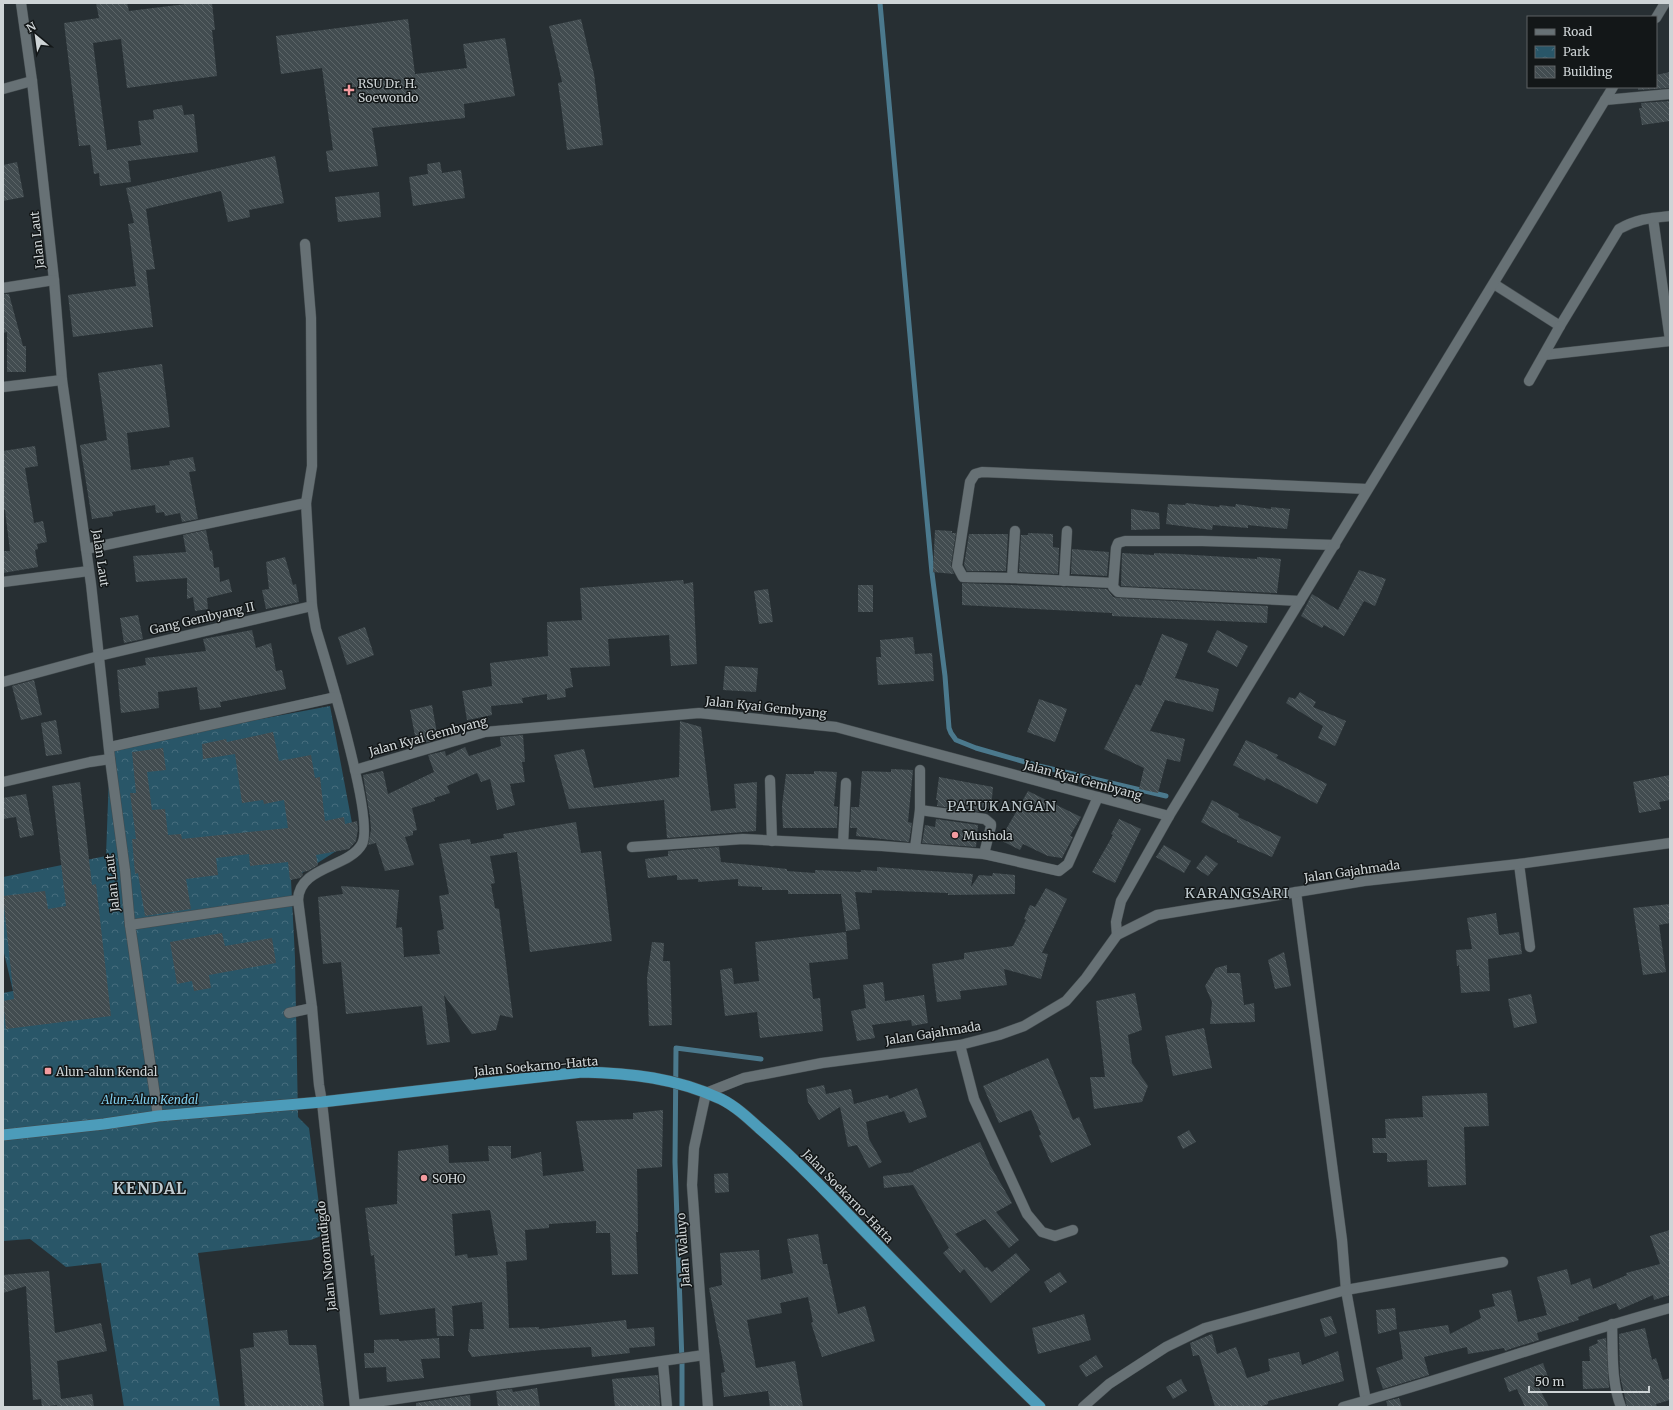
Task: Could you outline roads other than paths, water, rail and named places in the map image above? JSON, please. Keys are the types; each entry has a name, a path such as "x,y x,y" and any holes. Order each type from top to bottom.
{"highway":[{"name":"Jalan Soekarno-Hatta","path":"3,1135 104,1124 158,1116 322,1102 582,1072 622,1073 660,1078 722,1099 739,1110 784,1149 939,1308 1040,1407"}],"street":[{"name":"Jalan Laut","path":"21,3 32,81 54,280 62,380 89,571 110,747 110,759 125,870 130,925 158,1116"},
{"path":"1657,16 1665,3"},
{"path":"3,89 32,81"},
{"path":"1117,936 1116,922 1121,901 1169,816 1612,88"},
{"path":"1605,100 1670,94"},
{"path":"1530,381 1560,326 1620,229 1631,222 1670,216"},
{"path":"1544,355 1670,340 1653,218"},
{"path":"130,925 298,900 298,896 304,883 316,872 346,858 361,846 364,838 365,825 354,770 336,697 316,629 312,606 306,503 312,466 311,334 305,244"},
{"path":"3,288 54,280"},
{"path":"1494,284 1560,326"},
{"path":"3,387 62,380"},
{"path":"1113,583 963,577 957,566 970,482 975,474 990,472 1367,489"},
{"path":"86,548 306,503"},
{"path":"1064,581 1067,531"},
{"path":"1012,578 1015,532"},
{"path":"1300,600 1118,592 1113,587 1116,548 1118,543 1125,541 1202,541 1335,545"},
{"path":"3,582 89,571"},
{"name":"Gang Gembyang II","path":"3,682 99,656 312,606"},
{"path":"110,747 336,697"},
{"name":"Jalan Kyai Gembyang","path":"354,770 486,732 699,713 836,727 1169,816"},
{"path":"3,782 90,762 110,759"},
{"path":"915,848 920,810 920,770"},
{"path":"770,780 772,841"},
{"path":"843,844 846,783"},
{"path":"632,848 743,839 843,844 984,854 1059,871 1068,864 1098,797"},
{"path":"920,810 989,821 991,826 984,854"},
{"name":"Jalan Gajahmada","path":"706,1093 744,1078 822,1063 960,1045 999,1036 1024,1026 1066,1001 1086,978 1117,936 1158,915 1364,881 1519,864 1670,843"},
{"path":"1519,864 1530,947"},
{"path":"1296,892 1299,900 1342,1240 1346,1290 1366,1401"},
{"name":"Jalan Notomudigdo","path":"298,900 312,1008 319,1085 355,1406"},
{"path":"289,1013 312,1008"},
{"path":"960,1045 974,1099 1027,1214 1042,1232 1055,1236 1073,1230"},
{"name":"Jalan Waluyo","path":"706,1093 694,1148 692,1185 708,1407"},
{"path":"1083,1407 1109,1384 1166,1347 1205,1328 1346,1290 1503,1262"},
{"path":"1343,1407 1612,1324 1670,1308"},
{"path":"1612,1324 1615,1385 1620,1407"},
{"path":"355,1406 704,1355"},
{"path":"667,1361 667,1407"}],"waterway":[{"path":"880,3 932,573 945,676 949,728 956,740 976,748 1039,766 1166,796"},
{"path":"682,1407 682,1362 675,1162 676,1048 761,1059"}],"place":[{"name":"RSU Dr. H. Soewondo","path":"349,90"},
{"name":"Mushola","path":"955,835"},
{"name":"Alun-alun Kendal","path":"48,1071"},
{"name":"SOHO","path":"424,1178"}],"district":[{"name":"PATUKANGAN","path":"1002,806"},
{"name":"KARANGSARI","path":"1237,893"},
{"name":"KENDAL","path":"150,1188"}],"park label":[{"name":"Alun-Alun Kendal","path":"150,1099"}]}
